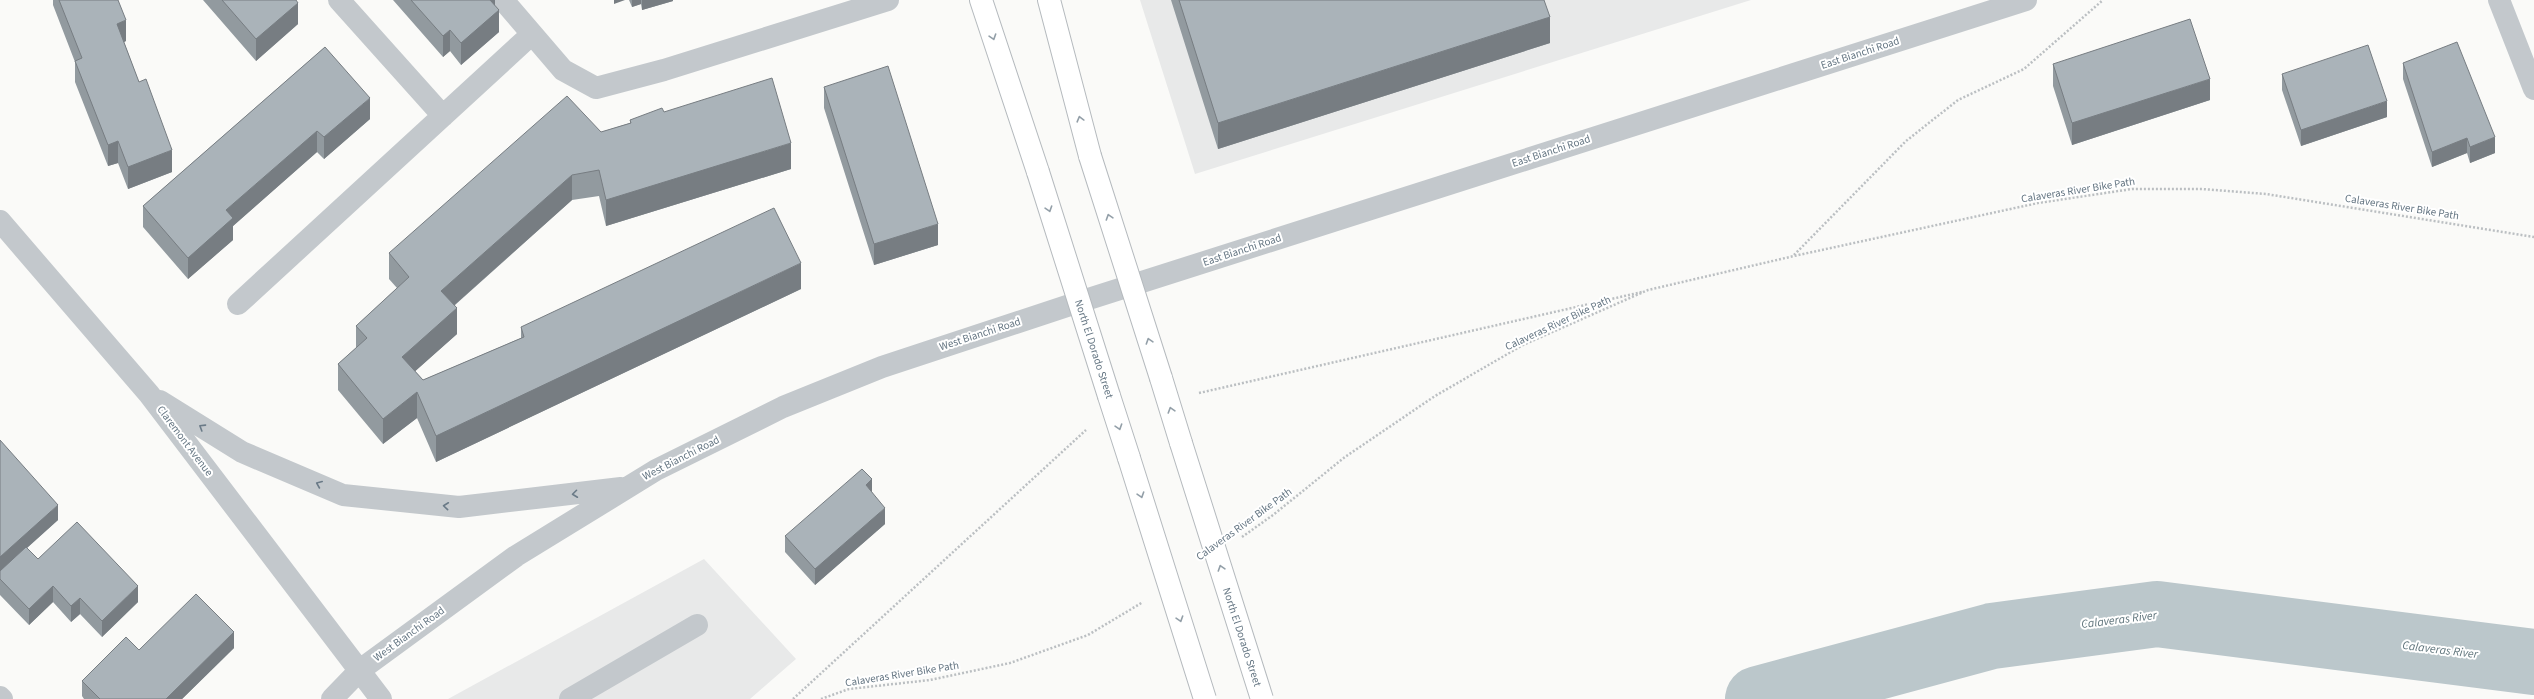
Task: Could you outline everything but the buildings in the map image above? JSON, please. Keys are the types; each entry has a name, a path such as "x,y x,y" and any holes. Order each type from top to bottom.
{"main road":[{"name":"North El Dorado Street","path":"981,0 1038,172 1205,699"},
{"name":"North El Dorado Street","path":"1049,0 1090,156 1162,378 1262,699"}],"street":[{"path":"340,0 443,116"},
{"path":"503,0 563,70 596,88 664,70 888,0"},
{"name":"East Bianchi Road","path":"1076,303 2026,0"},
{"path":"2499,0 2534,89"},
{"path":"238,304 532,34"},
{"name":"Claremont Avenue","path":"0,222 149,394 381,699"},
{"name":"West Bianchi Road","path":"332,699 360,670 516,556 656,470 783,407 882,367 1076,303"},
{"path":"149,394 242,452 343,495 459,508 628,487"},
{"path":"570,699 697,626"}],"path":[{"path":"1794,256 1906,141 1958,100 2024,69 2103,0"},
{"name":"Calaveras River Bike Path","path":"1197,394 1794,256 2038,203 2132,189 2202,189 2266,194 2534,237"},
{"name":"Calaveras River Bike Path","path":"1235,542 1273,515 1345,457 1435,396 1524,345 1648,290"},
{"path":"793,699 1086,430"},
{"name":"Calaveras River Bike Path","path":"821,699 849,689 930,680 1010,663 1088,635 1146,600"}],"shaded area":[{"path":"1140,0 1751,0 1195,174"},
{"path":"704,559 796,659 750,699 448,699"}],"waterway":[{"name":"Calaveras River","path":"1758,699 1992,636 2157,614 2534,662"}]}
